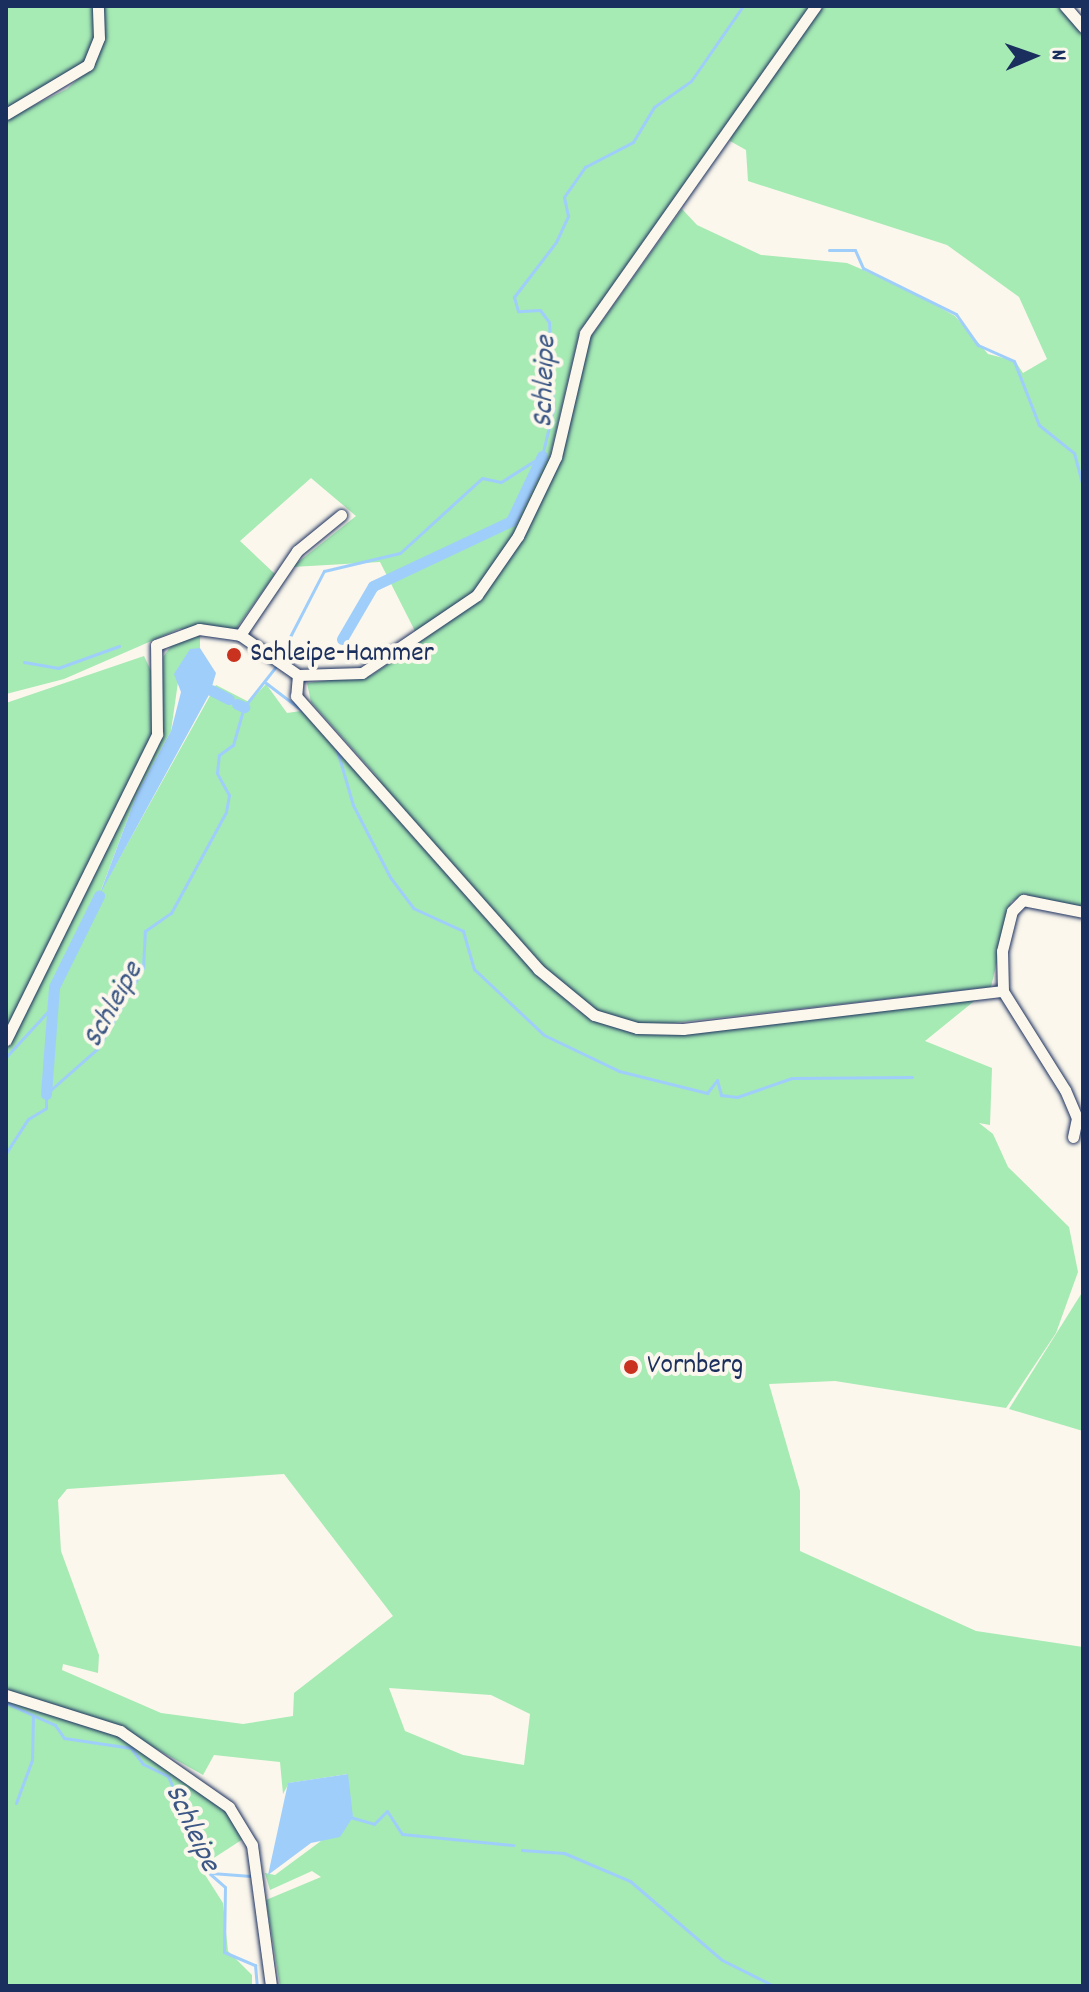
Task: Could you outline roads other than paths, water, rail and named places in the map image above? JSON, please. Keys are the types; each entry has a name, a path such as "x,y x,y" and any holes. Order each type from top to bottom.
{"street":[{"path":"6,114 88,65 99,38 98,6"},
{"path":"6,1040 157,734 156,645 199,629 240,635 298,675 377,666 460,609 496,571 556,457 585,333 816,6"},
{"path":"1065,6 1083,27"},
{"path":"240,635 297,551 341,515"},
{"path":"298,675 296,696 538,969 594,1015 637,1028 683,1029 1003,991"},
{"path":"1073,1137 1077,1118 1065,1090 1003,991 1002,951 1023,900 1083,912"},
{"path":"6,1695 120,1731 229,1807 252,1845 271,1986"}],"water":[{"path":"200,648 216,673 210,693 99,896 137,794 171,731 181,692 174,674 190,649"},
{"path":"348,1774 353,1817 340,1837 311,1843 268,1875 288,1783"}],"waterway":[{"name":"Schleipe","path":"279,658 324,571 400,553 482,478 501,482 542,456 553,410 549,322 540,310 518,311 514,297 556,242 568,216 564,197 585,167 633,142 654,107 691,81 743,6"},
{"path":"829,250 855,250 863,268 956,314 978,345 1014,361 1039,425 1074,453 1083,487"},
{"path":"342,639 373,586 511,521 542,456"},
{"path":"24,662 58,668 119,646"},
{"name":"Schleipe","path":"6,1153 28,1119 46,1108 46,1094 98,1048 143,968 145,931 171,913 226,812 229,795 217,773 219,755 233,745 244,707 277,665"},
{"path":"266,683 304,712"},
{"path":"211,690 229,699"},
{"name":"Schleipe","path":"237,704 244,707"},
{"path":"337,750 353,805 390,877 413,908 463,931 474,969 544,1035 619,1071 707,1093 717,1080 721,1095 737,1097 792,1078 912,1077"},
{"path":"46,1094 54,987 99,896"},
{"path":"6,1057 51,1008"},
{"name":"Schleipe","path":"6,1703 55,1725 64,1738 131,1748 143,1764 168,1776 209,1873 225,1887 224,1952 255,1965 257,1986"},
{"path":"16,1803 32,1760 33,1716"},
{"path":"350,1817 374,1824 387,1811 402,1834 513,1845"},
{"path":"522,1850 564,1853 630,1881 722,1960 774,1986"},
{"path":"211,1873 251,1876"}],"place":[{"name":"Schleipe-Hammer","path":"234,655"},
{"name":"Vornberg","path":"631,1367"}]}
